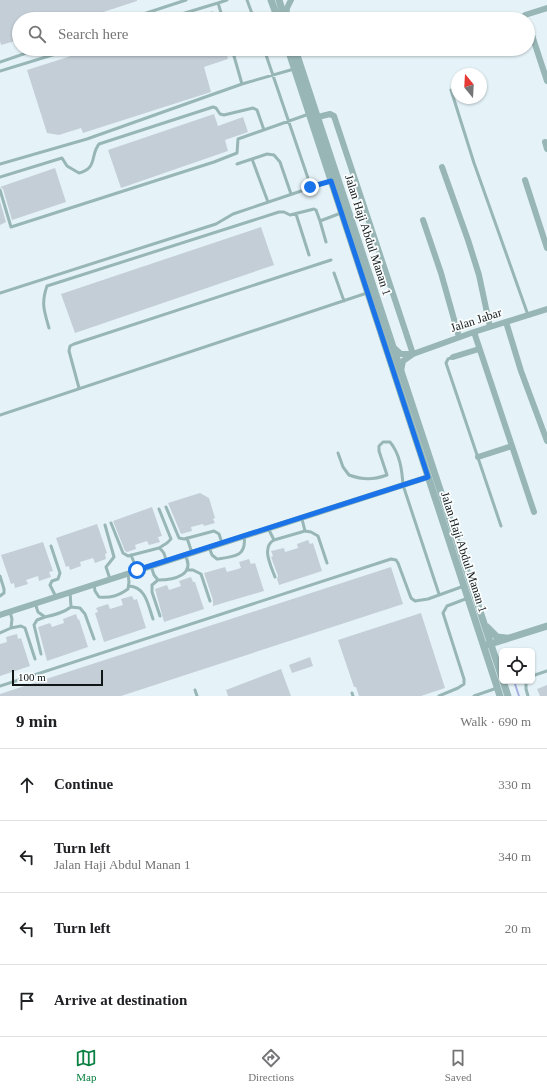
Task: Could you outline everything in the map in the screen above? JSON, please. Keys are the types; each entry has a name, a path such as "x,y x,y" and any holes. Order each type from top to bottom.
{"street":[{"path":"272,0 276,12"},
{"path":"279,0 283,12"},
{"path":"287,12 291,0"},
{"path":"534,12 547,8"},
{"path":"535,44 547,81"},
{"name":"Jalan Haji Abdul Manan 1","path":"290,56 500,696"},
{"name":"Jalan Haji Abdul Manan 1","path":"298,56 322,116 401,372 499,669"},
{"path":"322,116 330,114 334,116 413,354"},
{"path":"545,142 547,149"},
{"path":"442,167 473,254 490,327"},
{"path":"525,180 547,248"},
{"path":"424,220 459,337"},
{"name":"Jalan Jabar","path":"413,354 459,337 547,309"},
{"path":"506,322 521,370 547,441"},
{"path":"474,332 534,512"},
{"path":"393,347 401,354 413,354"},
{"path":"453,357 480,350"},
{"path":"401,372 403,361 413,354"},
{"path":"478,457 512,446"},
{"path":"1,612 10,611 56,597 428,477"},
{"path":"484,622 496,637 511,638"},
{"path":"483,646 547,626"},
{"path":"497,663 497,650 511,638"},
{"path":"504,684 508,696"}],"lane":[{"path":"149,12 186,0"},
{"path":"188,12 227,0"},
{"path":"247,0 251,12"},
{"path":"218,3 221,12"},
{"path":"0,62 18,56"},
{"path":"0,71 49,56"},
{"path":"234,56 242,84"},
{"path":"266,56 310,187"},
{"path":"0,164 87,138 242,84 294,69"},
{"path":"455,104 474,163 528,315"},
{"path":"0,177 62,158 67,166 79,173 86,171 94,162 99,144 213,107 224,116 253,108 257,110 264,130"},
{"path":"0,190 12,227 214,162 237,153 238,139 309,114"},
{"path":"237,164 268,154 274,154 280,162 291,194"},
{"path":"252,159 268,202"},
{"path":"0,293 216,224 234,214 331,181"},
{"path":"49,328 43,308 43,298 47,286 279,212 284,212 289,215 314,209 316,210 326,242"},
{"path":"320,221 341,213"},
{"path":"296,214 309,255"},
{"path":"79,388 69,350 70,346 330,260"},
{"path":"334,273 344,301"},
{"path":"0,414 367,293"},
{"path":"453,357 448,359 446,363 501,526"},
{"path":"338,453 343,467 349,475 366,480 387,476 379,451 379,446 383,442 390,442 394,447 402,468 403,485 439,594"},
{"path":"166,507 179,538 188,538 214,531 219,534 222,543"},
{"path":"111,523 123,553 128,556 159,548 171,539 159,509"},
{"path":"301,517 305,531"},
{"path":"105,525 114,557 106,567 110,579"},
{"path":"268,528 274,540"},
{"path":"275,577 267,548 269,542 305,531 311,532 318,536 327,563"},
{"path":"209,547 212,555 217,559 236,556 245,548 244,536"},
{"path":"188,538 192,553"},
{"path":"51,546 60,573 58,579 50,585 56,597"},
{"path":"159,548 165,555 166,561"},
{"path":"131,555 137,570"},
{"path":"160,616 152,592 152,585 158,580 166,580 185,574 188,561 185,555"},
{"path":"0,686 391,559 396,560 398,563 411,598 415,601 428,599 464,586"},
{"path":"151,566 154,575 158,580"},
{"path":"187,570 193,570 200,574 210,601"},
{"path":"94,584 95,592 99,597 109,598 118,596 128,589 129,582 127,574"},
{"path":"0,576 4,589 4,593 0,596"},
{"path":"128,586 136,586 141,591 153,619"},
{"path":"70,592 72,607"},
{"path":"439,696 464,684 464,678 443,613 447,606 468,598"},
{"path":"35,603 38,612 45,617"},
{"path":"41,654 34,625 37,620 66,611 72,607 80,608 85,614 94,639"},
{"path":"10,611 12,619 11,628"},
{"path":"0,633 11,628 21,626 25,628 35,659"},
{"path":"535,675 547,671"},
{"path":"526,684 528,696"},
{"path":"474,696 497,688"},
{"path":"195,690 197,696"}],"building":[{"path":"0,0 137,0 103,12 12,12 12,42 1,45"},
{"path":"71,56 227,56 228,59 204,67 211,92 83,133 81,128 59,135 47,133 27,70"},
{"path":"214,114 218,126 243,117 248,132 225,140 228,151 121,188 108,150"},
{"path":"55,168 66,202 12,220 3,189 0,187"},
{"path":"0,201 6,222 0,225"},
{"path":"261,227 274,265 75,333 61,294"},
{"path":"200,493 209,498 215,523 191,527 192,531 181,534 168,503"},
{"path":"152,507 162,536 158,537 160,542 149,545 147,541 135,545 136,549 127,552 125,551 113,521"},
{"path":"97,524 107,553 105,554 106,559 95,563 93,558 80,562 81,566 70,570 69,566 66,567 56,538"},
{"path":"308,540 310,544 313,543 322,571 279,585 277,579 278,576 271,557 273,556 271,551 284,548 285,552 298,548 297,544"},
{"path":"43,542 53,571 49,572 51,577 39,581 38,576 26,580 28,584 15,588 14,583 11,584 1,555"},
{"path":"249,559 251,564 255,563 264,591 213,606 213,600 204,573 225,567 227,572 241,568 239,562"},
{"path":"391,567 403,604 121,696 0,696 0,694"},
{"path":"191,577 193,582 195,582 204,609 164,622 155,589 167,585 169,590 181,586 179,581"},
{"path":"132,596 134,600 137,599 146,628 104,642 95,613 98,612 96,608 108,604 110,609 123,605 121,599"},
{"path":"421,613 445,688 421,696 359,696 356,687 354,687 338,640"},
{"path":"76,614 88,647 47,661 38,627 50,623 52,627 64,623 63,619"},
{"path":"17,634 18,639 21,638 30,666 0,676 0,644 7,642 6,637"},
{"path":"310,657 313,666 292,673 289,665"},
{"path":"281,669 291,696 228,696 226,690"},
{"path":"547,685 547,696 540,696 537,689"}],"waterway":[{"path":"515,684 519,696"}],"route":[{"path":"137,570 428,477 331,181 310,187"}]}
